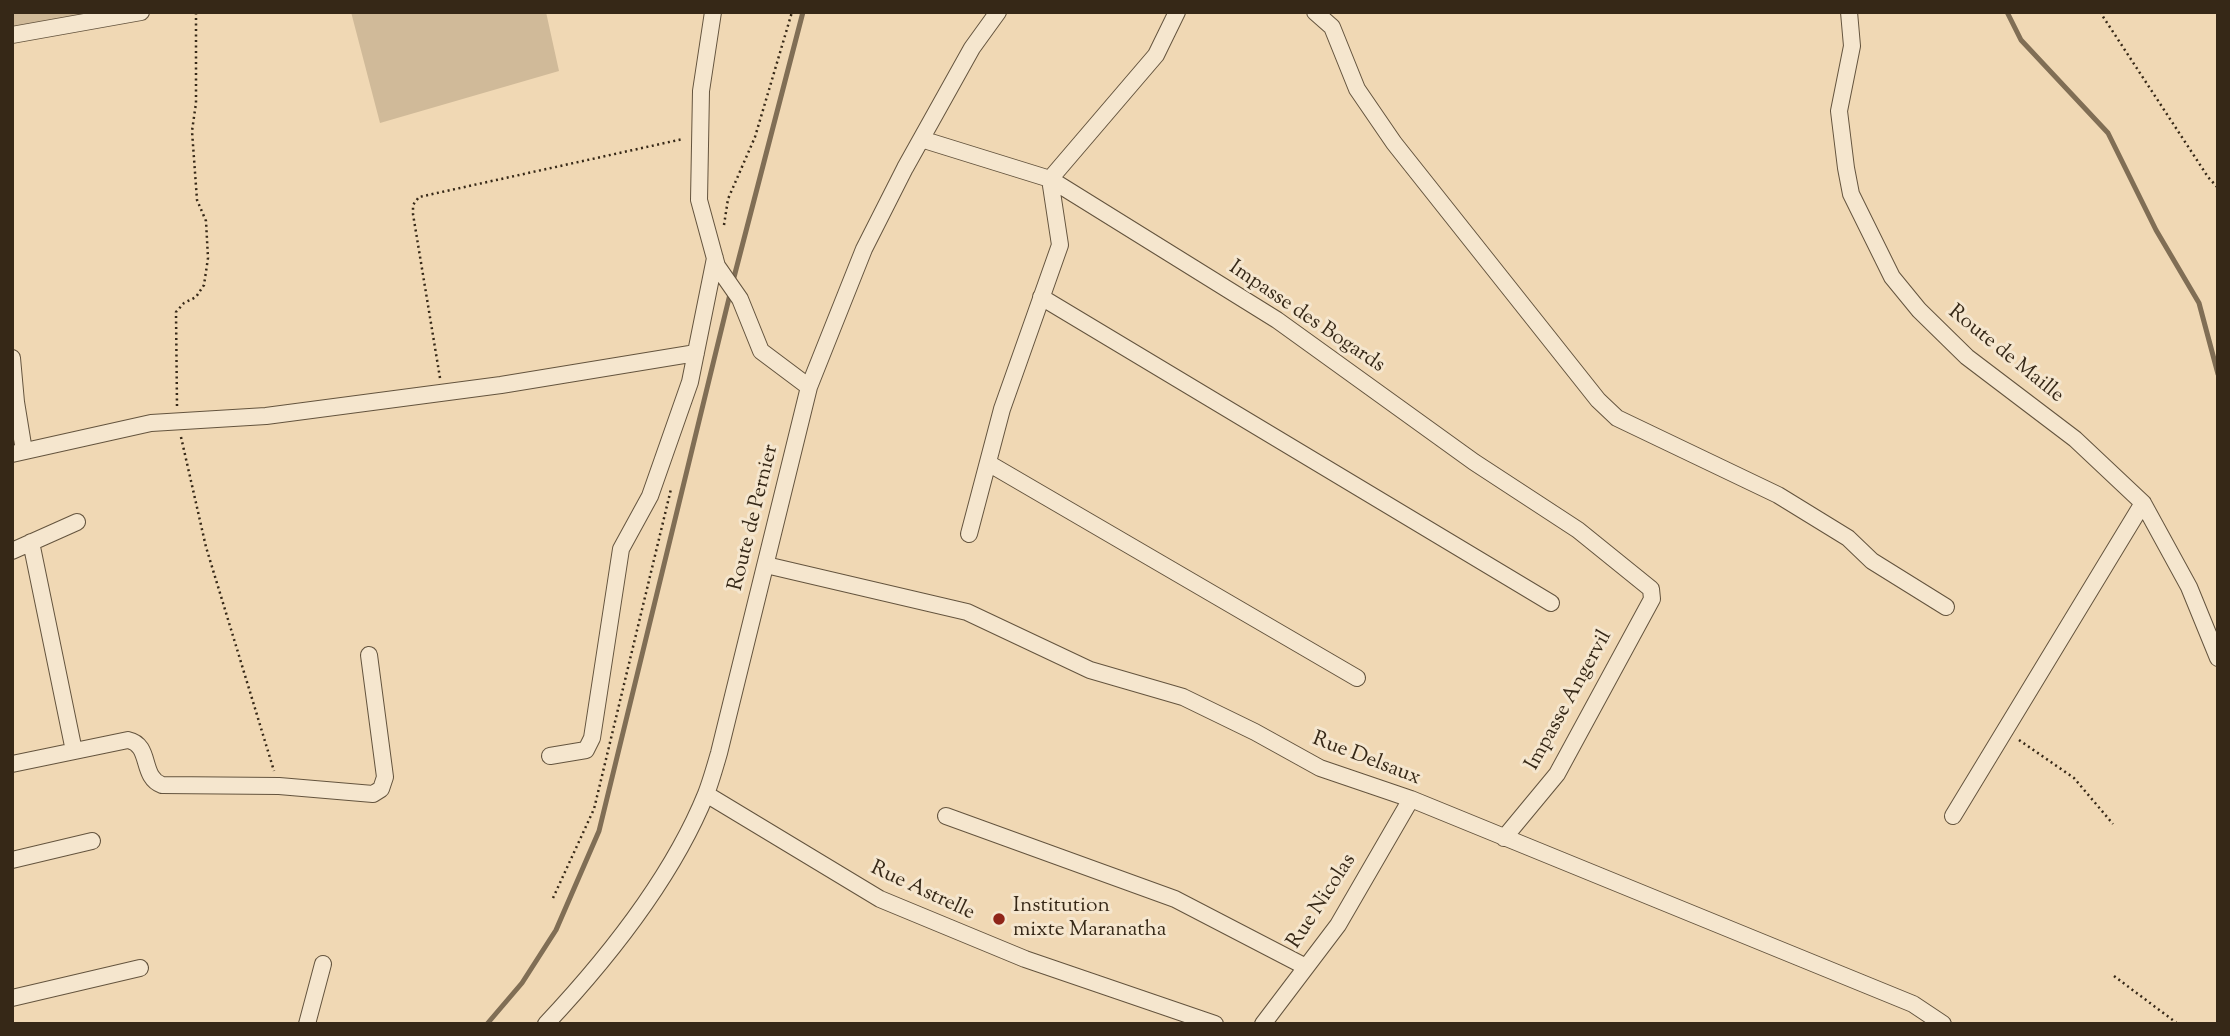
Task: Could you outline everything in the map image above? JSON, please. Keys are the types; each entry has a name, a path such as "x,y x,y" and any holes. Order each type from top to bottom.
{"street":[{"path":"12,35 141,12"},
{"path":"713,12 701,92 699,200 716,262 740,299 761,351 809,387"},
{"name":"Route de Pernier","path":"546,1024 585,982 645,901 678,851 706,794 719,753 809,387 864,249 972,48 998,12"},
{"path":"969,534 1002,409 1060,245 1050,179 1156,55 1177,12"},
{"path":"1315,12 1332,27 1357,89 1394,143 1598,400 1617,418 1779,495 1848,538 1872,561 1946,607"},
{"name":"Route de Maille","path":"1849,12 1852,46 1839,111 1846,168 1851,194 1892,277 1919,310 1967,357 2075,439 2143,503 2189,587 2218,658"},
{"name":"Impasse des Bogards","path":"921,139 1050,179 1277,320 1474,462 1578,530 1641,581"},
{"path":"550,756 586,750 592,738 621,549 659,475 690,382 716,262"},
{"path":"1041,297 1551,603"},
{"path":"12,358 18,452 150,423 266,416 442,393 696,353"},
{"path":"988,463 1357,678"},
{"path":"1953,816 2143,503"},
{"path":"12,551 77,522"},
{"path":"31,542 74,751"},
{"name":"Rue Delsaux","path":"766,565 967,612 1090,670 1183,697 1320,768 1411,799 1913,1004 1943,1024"},
{"name":"Impasse Angervil","path":"1504,838 1557,774 1651,600 1651,589 1641,581"},
{"path":"12,764 128,740 141,747 152,779 162,785 279,786 373,794 381,789 385,777 369,655"},
{"name":"Rue Astrelle","path":"706,794 880,899 1025,959 1216,1024"},
{"name":"Rue Nicolas","path":"1263,1024 1338,925 1411,799"},
{"path":"946,816 1175,899 1306,967"},
{"path":"12,860 92,841"},
{"path":"307,1024 323,964"},
{"path":"12,998 140,968"}],"path":[{"path":"195,12 196,103 191,131 197,200 206,221 208,258 204,285 196,297 184,303 176,312 178,421 206,547 279,786"},
{"path":"724,226 728,199 755,137 792,12"},
{"path":"2100,12 2208,177 2218,188"},
{"path":"442,393 413,214 413,205 419,197 700,135"},
{"path":"553,898 594,809 673,480"},
{"path":"2004,731 2074,778 2113,824"},
{"path":"2113,976 2178,1024"}],"shaded area":[{"path":"12,12 86,12 86,17 12,28"},
{"path":"351,12 546,12 559,71 380,123"}],"waterway":[{"path":"733,281 803,12"},
{"path":"2007,12 2021,40 2108,133 2156,230 2199,303 2218,374"},
{"path":"487,1024 522,983 556,930 599,831 731,290"}],"place":[{"name":"Institution mixte Maranatha","path":"999,919"}]}
